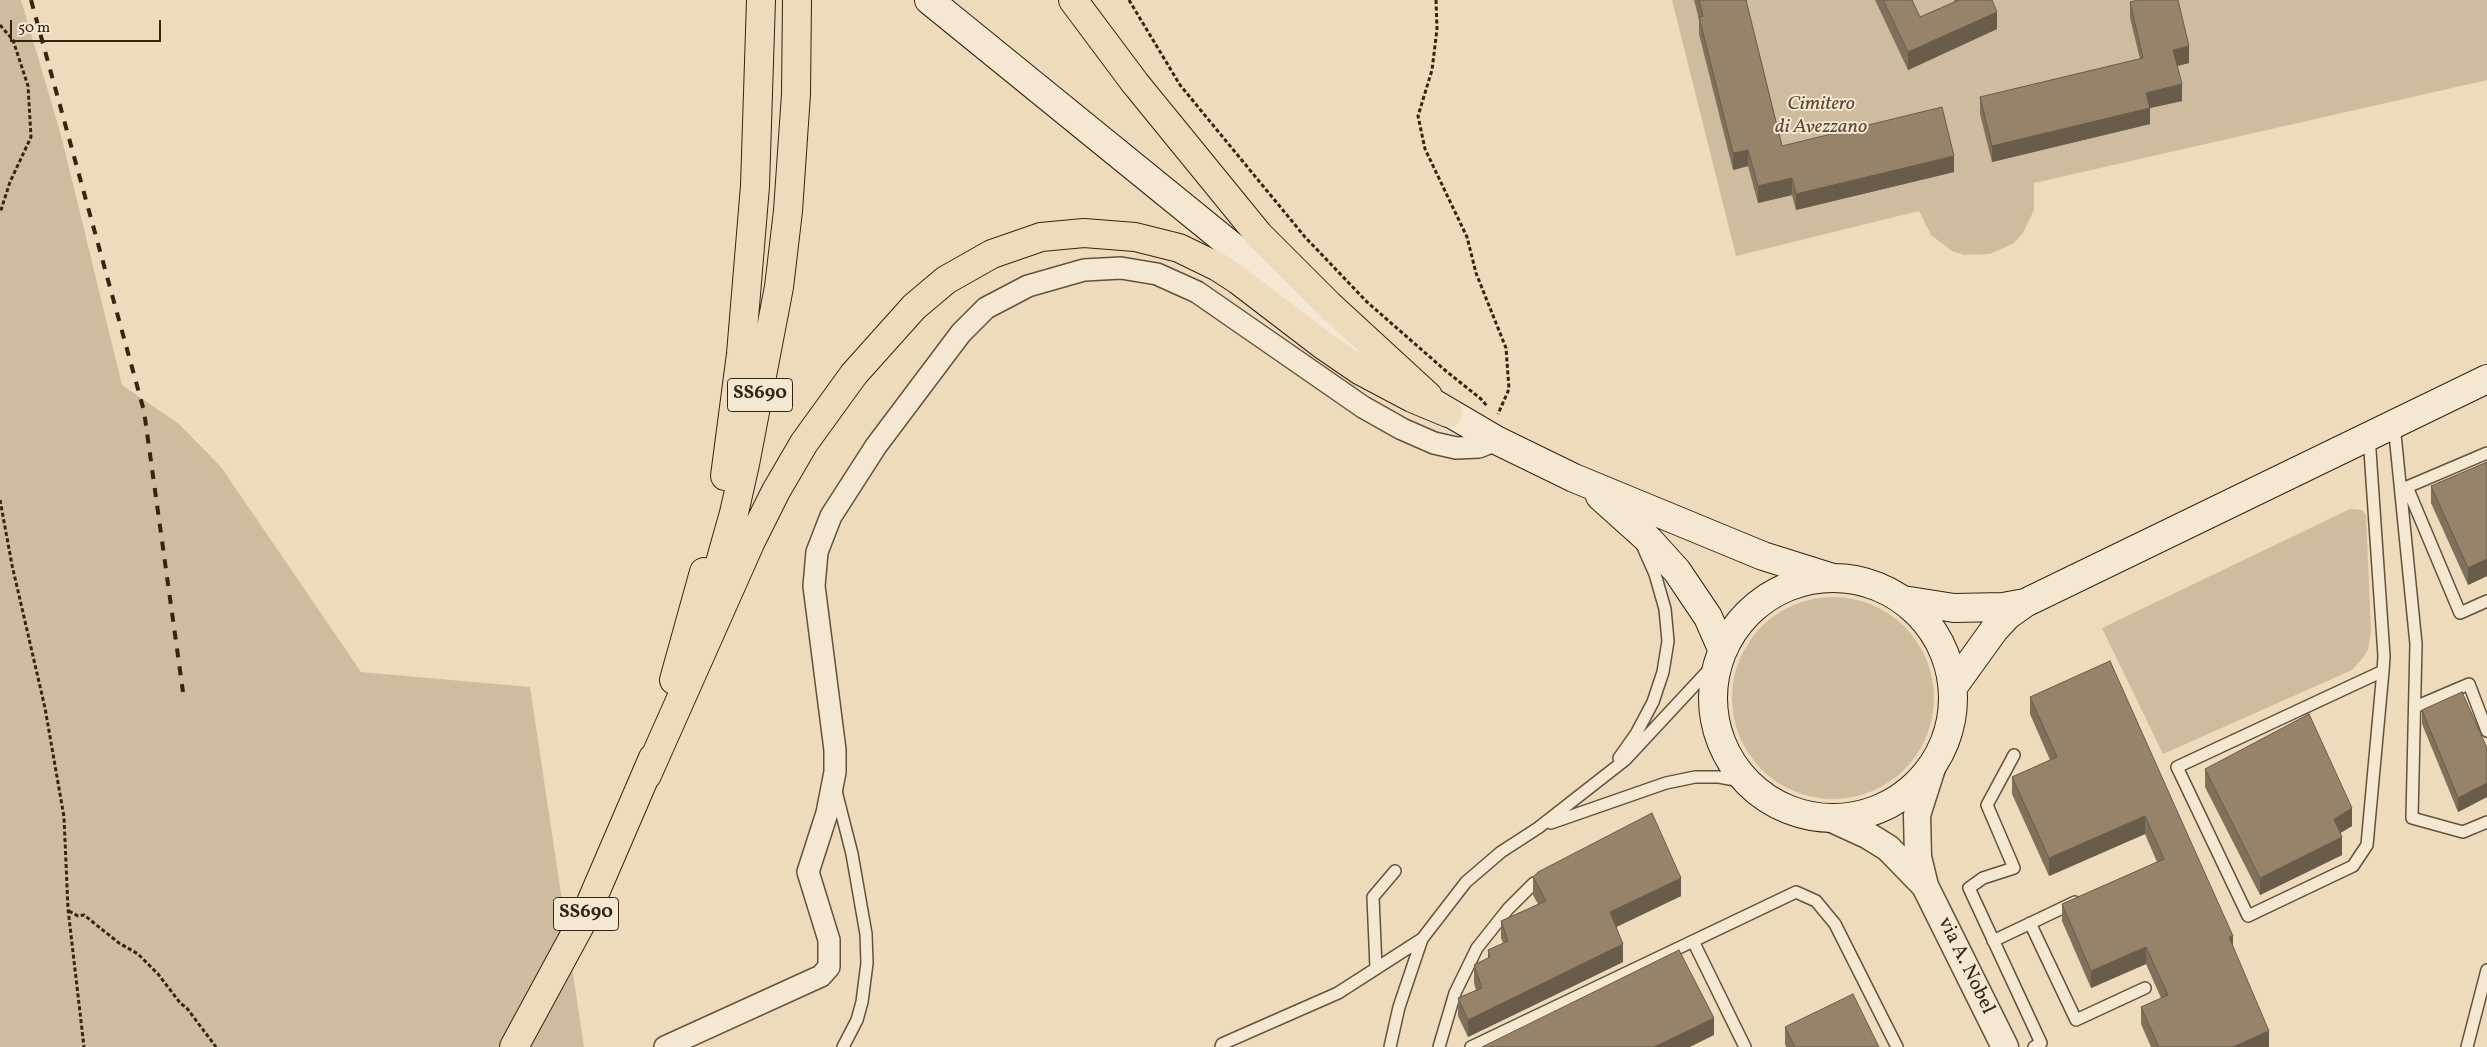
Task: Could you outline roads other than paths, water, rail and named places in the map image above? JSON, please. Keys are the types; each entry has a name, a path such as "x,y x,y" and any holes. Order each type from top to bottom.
{"highway":[{"name":"SS690","path":"647,775 707,562 729,453 741,354 755,186 762,0"},
{"name":"SS690","path":"514,1047 585,916 647,775 702,622 722,557 760,397 778,287 788,211 796,94 797,0"},
{"path":"1073,0 1141,90 1259,235 1329,306 1448,414"},
{"path":"647,775 758,526 804,443 848,381 914,307 946,280 992,254 1041,237 1084,233 1136,237 1179,248 1218,267 1238,280 1323,345 1367,374 1412,398 1448,414"}],"main road":[{"path":"929,0 1356,347 1416,393 1448,414 1496,431 1574,478 1622,514 1677,571 1708,617 1720,654"},
{"path":"1953,687 1994,630 2008,615 2025,603 2487,379"},
{"path":"1574,478 1763,556 1833,578 1870,583 1903,600 1928,624 1945,653 1953,687 1952,715 1945,743 1932,768 1912,789 1888,805 1861,816 1832,819 1800,814 1778,805 1746,782 1726,756 1715,725 1712,692 1720,654 1741,619 1767,597 1799,582 1833,578"},
{"path":"1903,600 1954,608 2002,607 2025,603"}],"street":[{"path":"666,1047 826,972 831,959 829,940 808,872 827,813 834,784 835,750 814,586 815,563 822,535 837,504 860,469 961,333 986,308 1006,295 1039,282 1084,270 1129,268 1165,276 1198,292 1363,407 1402,430 1434,443 1456,448 1479,447 1496,431"},
{"path":"1925,886 1918,857 1917,816 1932,768"},
{"path":"1832,819 1867,834 1888,848 1925,886"},
{"name":"via A. Nobel","path":"1925,886 2005,1047"}],"lane":[{"path":"2394,424 2416,644 2412,818 2463,832 2487,822"},
{"path":"2369,436 2384,656 2383,671 2367,845 2352,866 2248,916 2177,767 2383,671"},
{"path":"2487,453 2407,487 2460,613 2487,601"},
{"path":"1609,774 1636,734 1653,702 1663,672 1668,641 1665,609 1655,574 1640,542 1622,514"},
{"path":"1390,1047 1399,1007 1422,939 1466,882 1501,852 1538,828 1609,774 1648,737 1720,654"},
{"path":"2415,707 2469,684 2487,731"},
{"path":"2014,755 1987,805 2014,868 1982,878 1968,888 2041,1043 2034,1047"},
{"path":"1538,828 1666,783 1695,777 1719,777 1746,782"},
{"path":"834,784 852,854 866,934 867,962 862,1002 843,1047"},
{"path":"1376,968 1373,897 1395,871"},
{"path":"1439,1047 1455,992 1477,948 1508,909 1534,882"},
{"path":"1471,1047 1796,892 1816,901 1835,924 1897,1047"},
{"path":"1993,941 2083,898"},
{"path":"2030,923 2076,1020 2145,988"},
{"path":"1221,1047 1222,1044 1338,994 1422,939"},
{"path":"1693,941 1745,1047"},
{"path":"2467,1047 2487,970"}],"railway":[{"path":"31,0 144,411 183,692"}],"park label":[{"name":"Cimitero di Avezzano","path":"1821,116"}]}
